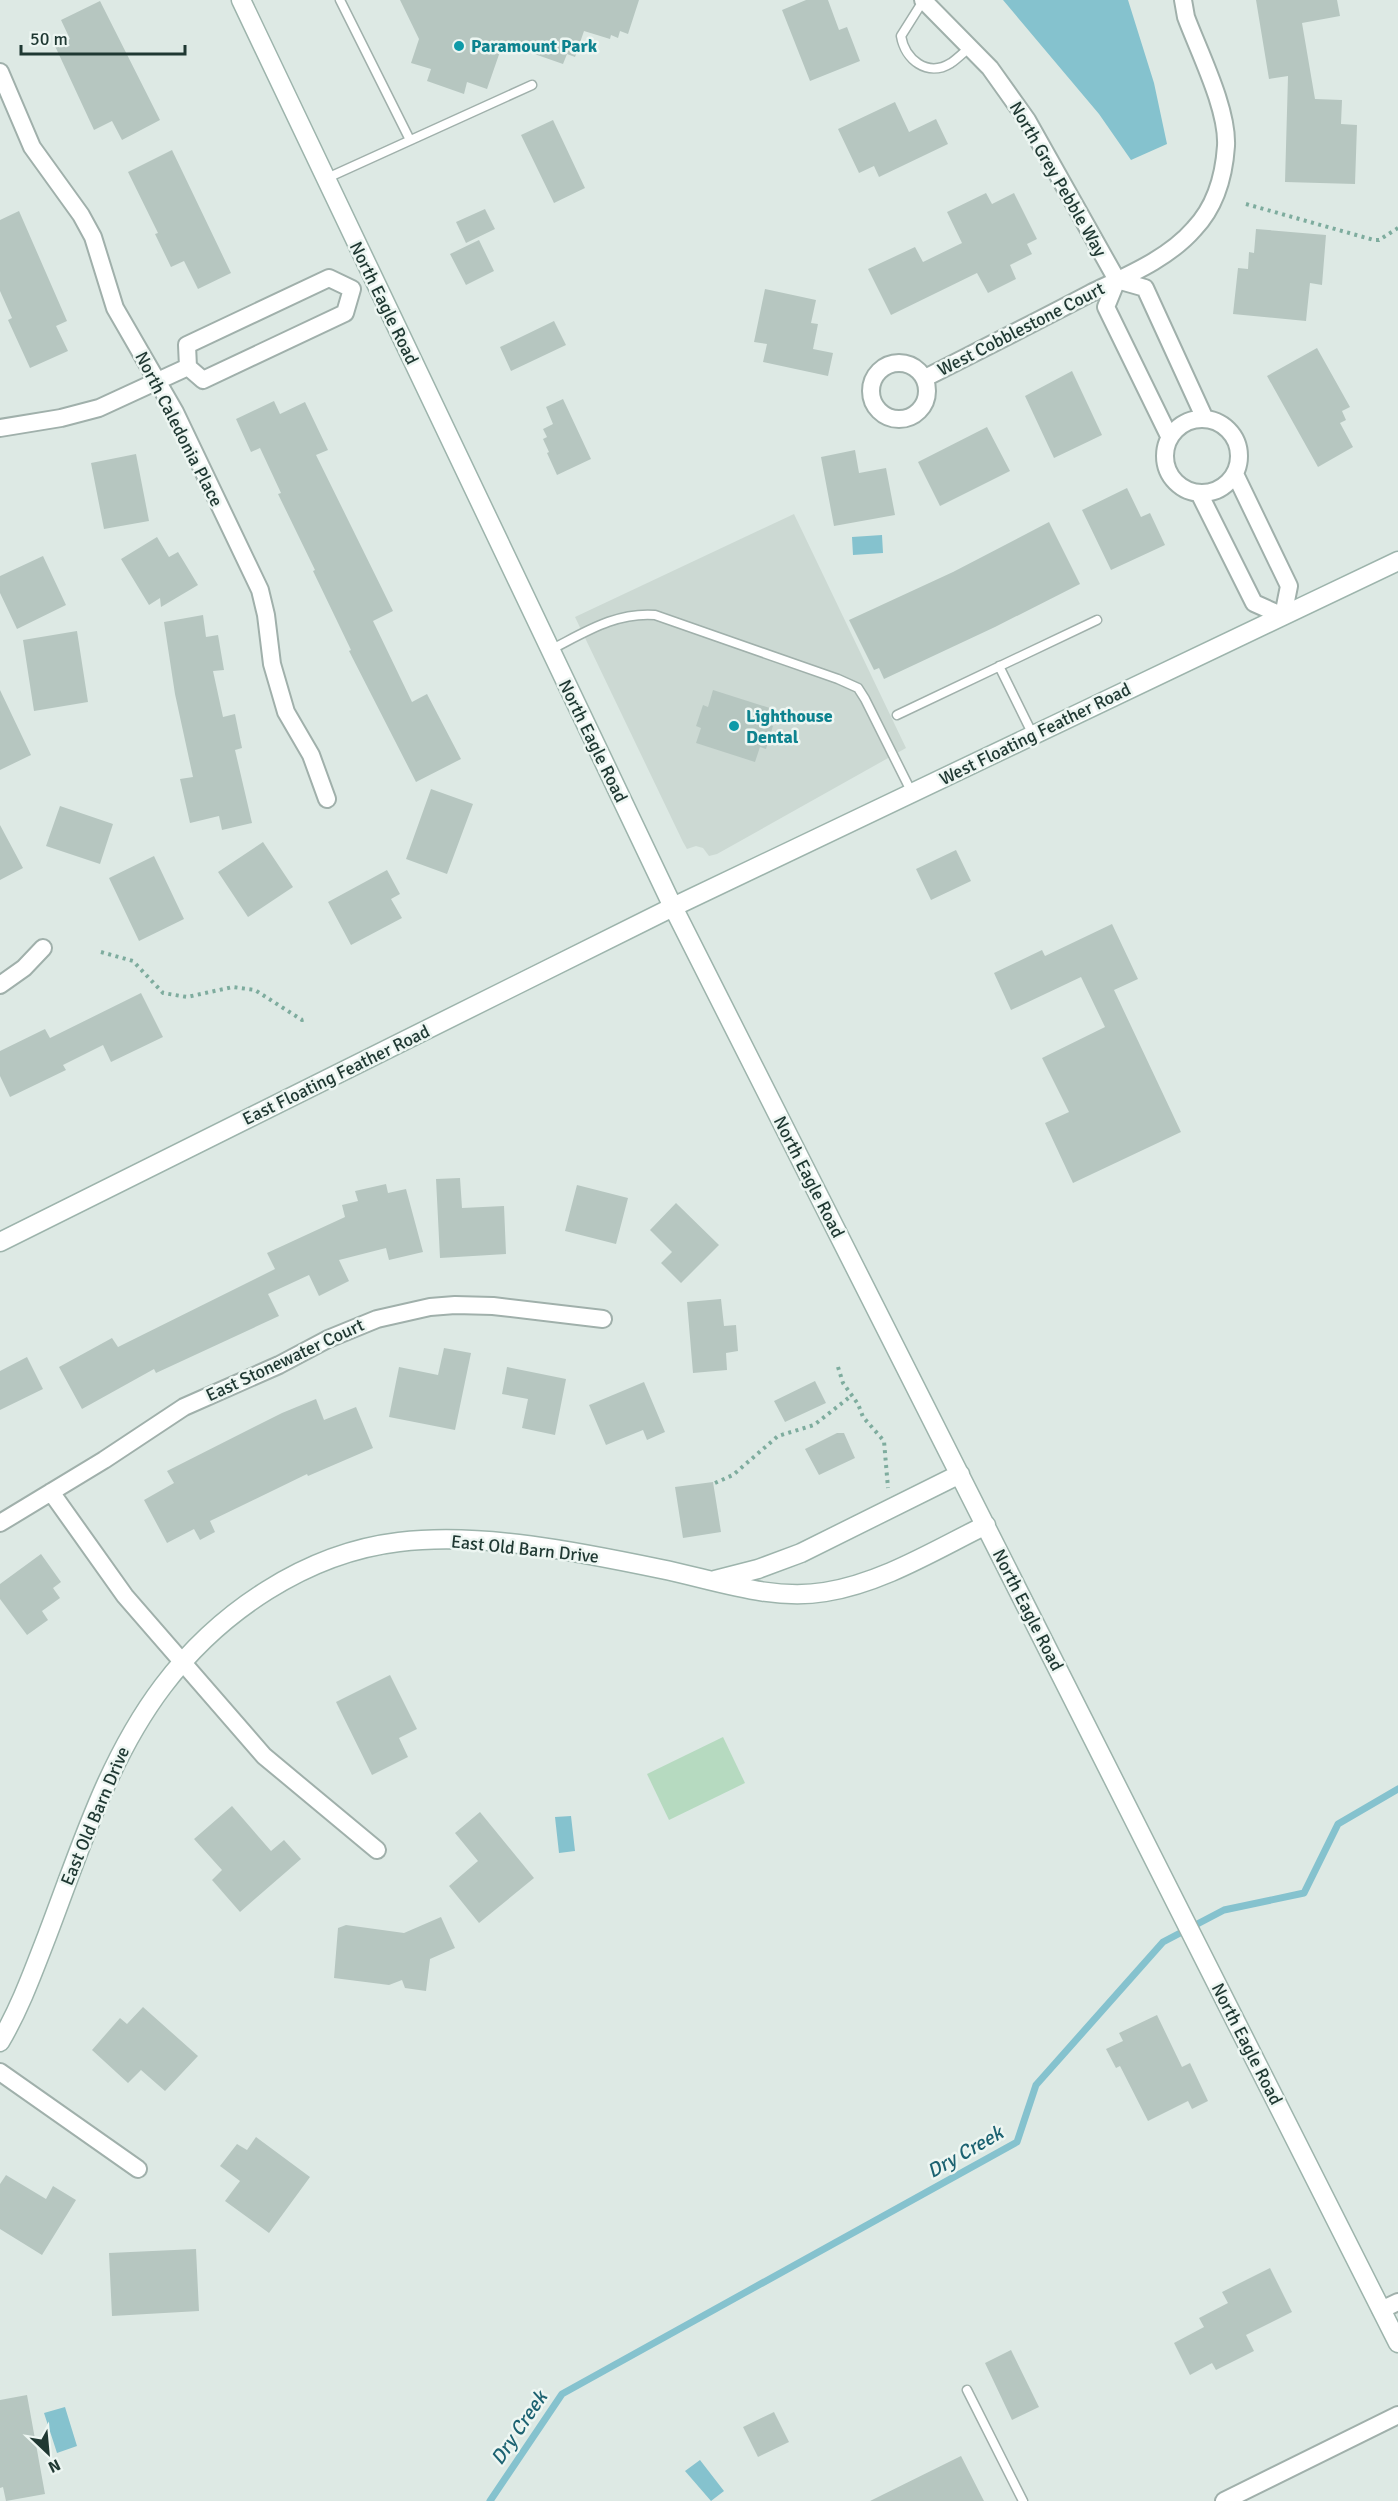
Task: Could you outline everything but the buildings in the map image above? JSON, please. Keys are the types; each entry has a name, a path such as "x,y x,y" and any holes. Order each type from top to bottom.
{"main road":[{"name":"North Eagle Road","path":"241,0 673,907 1398,2343"},
{"name":"West Floating Feather Road","path":"673,907 1398,561"},
{"name":"East Floating Feather Road","path":"0,1242 673,907"},
{"name":"East Old Barn Drive","path":"713,1580 758,1569 801,1553 960,1474"},
{"name":"East Old Barn Drive","path":"0,2042 26,1992 100,1798 121,1751 138,1722 183,1661 219,1625 272,1589 317,1563 398,1542 478,1540 594,1556 769,1594 825,1592 880,1576 986,1526"}],"street":[{"name":"North Grey Pebble Way","path":"923,0 990,68 1027,120 1116,280"},
{"name":"West Cobblestone Court","path":"925,378 1175,248 1195,229 1211,205 1222,176 1226,144 1223,116 1186,17 1183,0"},
{"name":"North Caledonia Place","path":"0,72 32,147 81,215 93,237 115,308 158,381 260,590 266,615 272,664 286,712 311,755 327,799"},
{"path":"352,289 328,278 197,340 187,345 188,367 203,380 345,313 352,289 373,279"},
{"path":"1170,438 1106,307 1116,280 1144,288 1205,419"},
{"path":"0,428 61,418 99,408 188,367"},
{"path":"1205,419 1225,427 1238,444 1239,464 1235,474 1220,489 1199,494 1188,491 1172,478 1165,458 1170,438 1185,423 1205,419"},
{"path":"1199,494 1254,603 1283,616 1289,585 1235,474"},
{"path":"0,985 24,968 43,948"},
{"name":"East Stonewater Court","path":"0,1523 184,1407 377,1318 429,1307 455,1305 493,1306 603,1319"},
{"path":"51,1492 125,1596 264,1756 377,1850"},
{"path":"0,2072 138,2169"},
{"path":"1381,2310 1398,2302"},
{"path":"1224,2501 1398,2415"}],"lane":[{"path":"340,0 410,140"},
{"path":"923,0 901,36 903,45 914,63 937,68 949,64 970,47"},
{"path":"325,179 532,85"},
{"path":"550,650 618,618 637,614 655,615 838,679 858,688 912,793"},
{"path":"897,715 1097,620"},
{"path":"999,666 1033,735"},
{"path":"967,2390 1023,2501"}],"path":[{"path":"1246,204 1379,240 1398,228"},
{"path":"102,952 133,961 163,993 187,997 233,987 255,990 302,1020 306,1019"},
{"path":"838,1367 843,1383 858,1404 863,1417 884,1441 888,1488"},
{"path":"715,1484 733,1475 778,1436 814,1425 851,1396"}],"shaded area":[{"path":"794,514 906,748 717,854 709,856 703,848 696,846 687,849 683,842 575,617"}],"green space":[{"path":"723,1737 745,1783 669,1820 647,1774"}],"water":[{"path":"1003,0 1128,0 1154,83 1167,144 1131,160 1099,114"},
{"path":"882,535 883,553 853,555 852,537"},
{"path":"571,1816 575,1851 559,1853 555,1817"},
{"path":"65,2407 77,2446 57,2453 44,2413"},
{"path":"700,2460 724,2491 711,2501 685,2471"}],"waterway":[{"name":"Dry Creek","path":"490,2501 562,2394 1017,2142 1036,2085 1163,1942 1224,1910 1304,1893 1338,1824 1398,1789"}],"place":[{"name":"Paramount Park","path":"459,46"},
{"name":"Lighthouse Dental","path":"734,726"}]}
